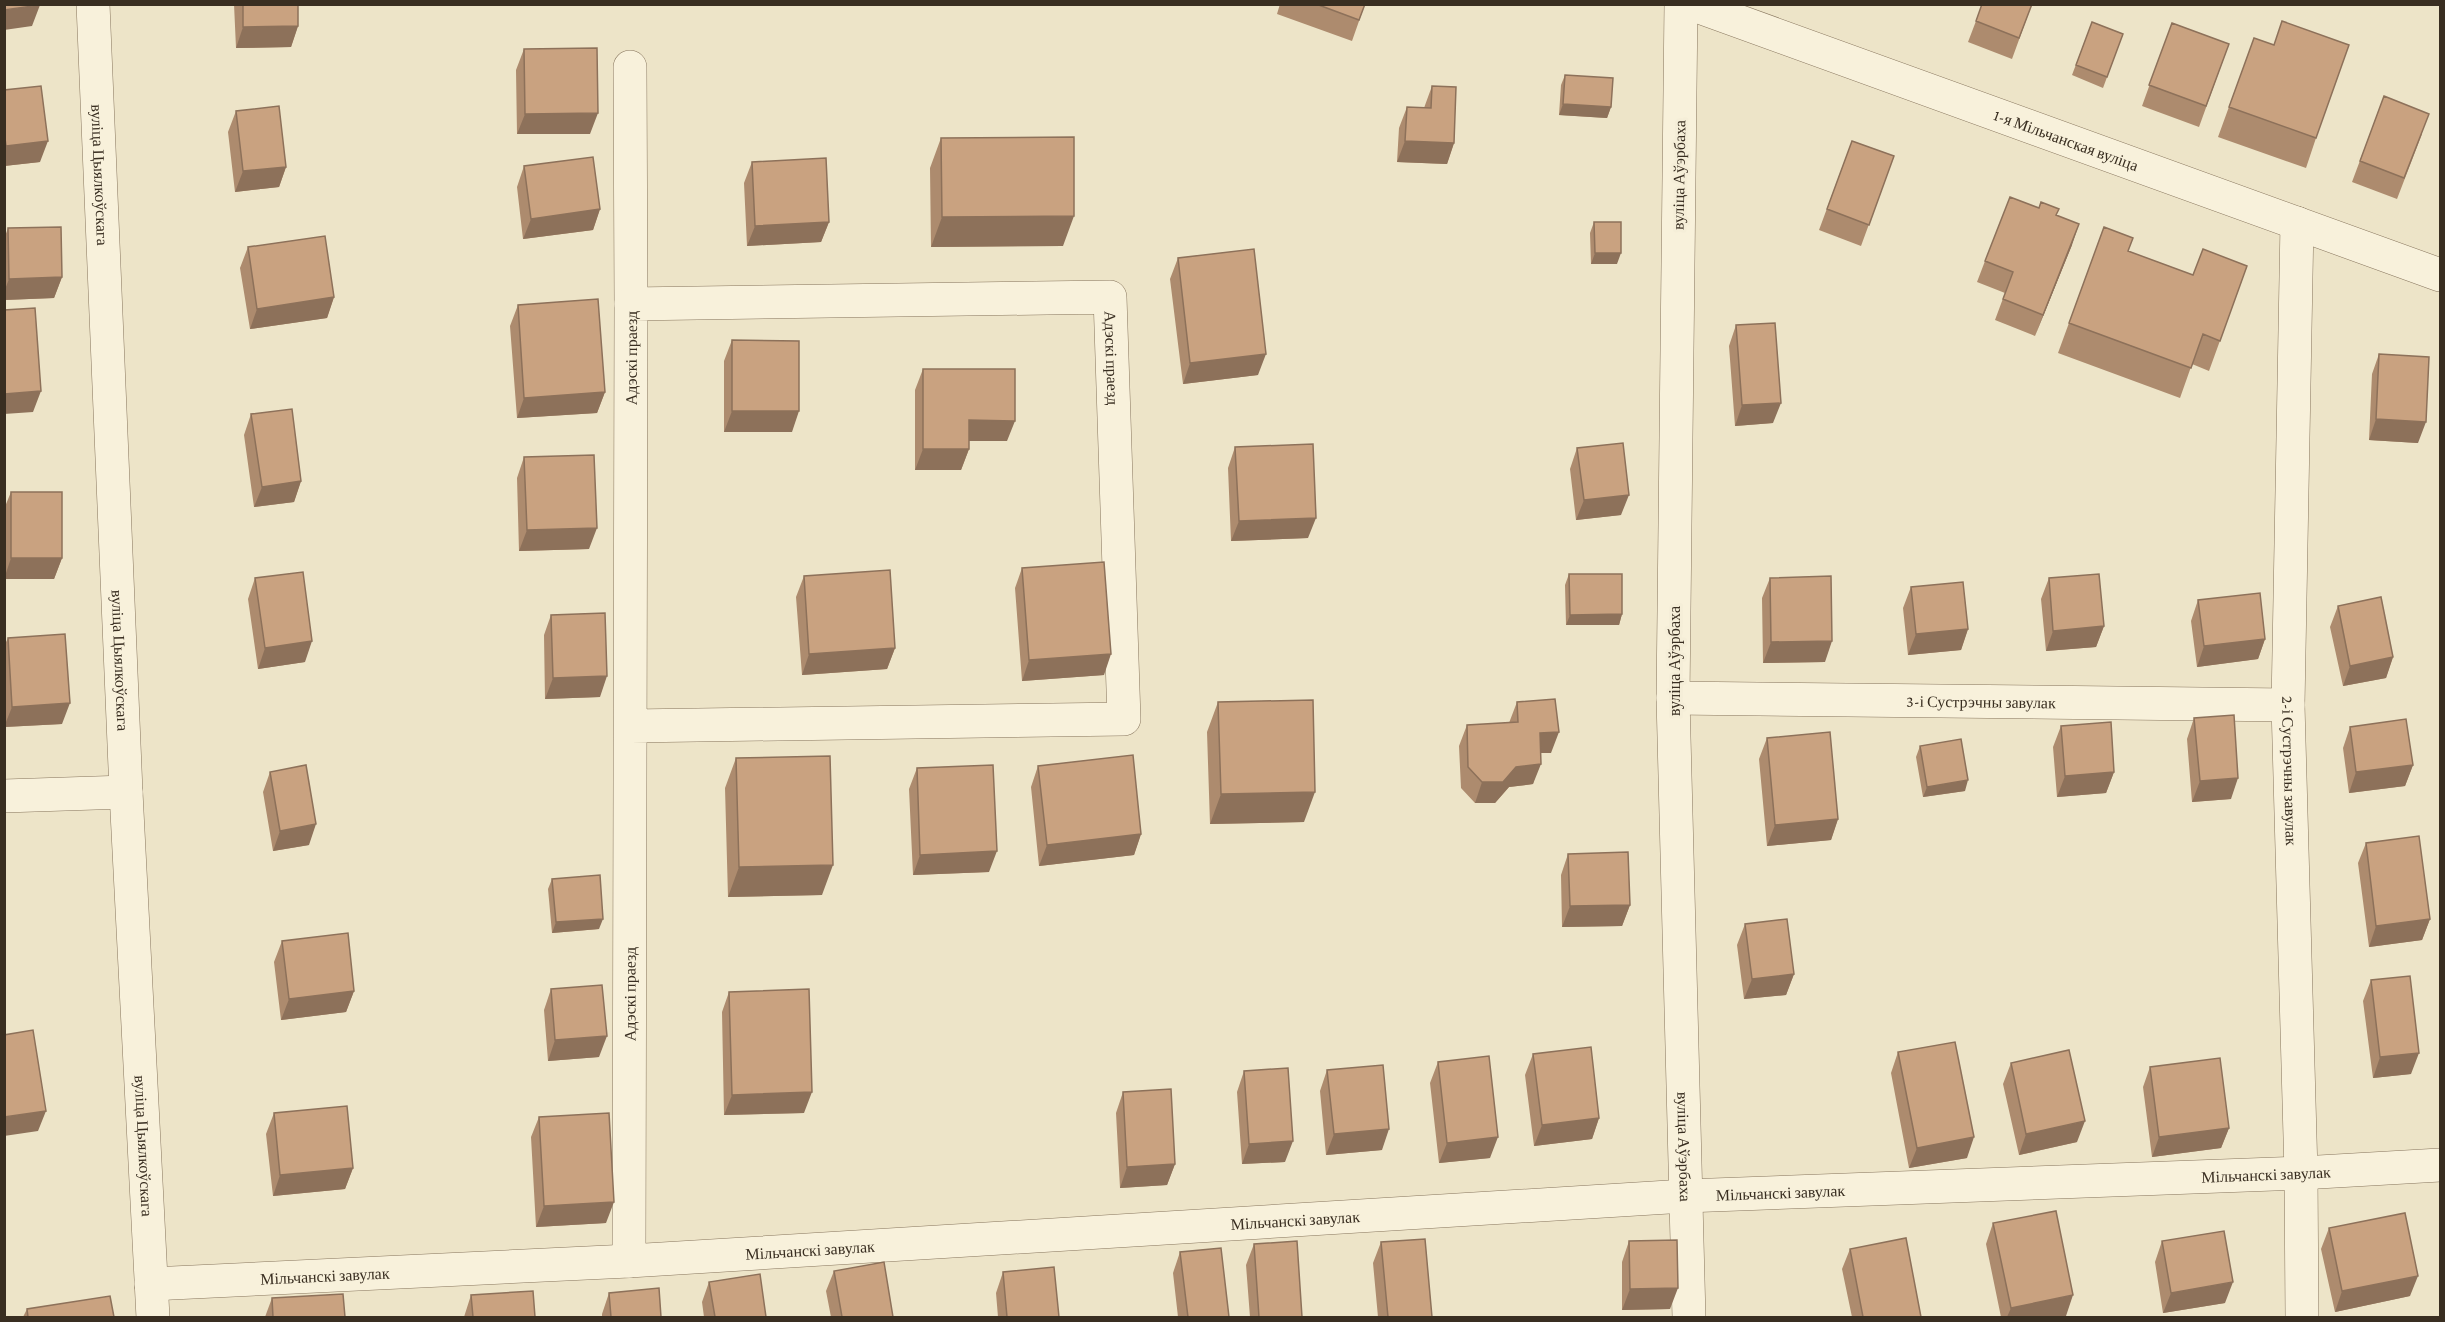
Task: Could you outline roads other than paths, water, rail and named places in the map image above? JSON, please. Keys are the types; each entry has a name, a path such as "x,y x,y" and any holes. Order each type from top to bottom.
{"street":[{"name":"вуліца Цыялкоўскага","path":"93,4 126,792 153,1317"},
{"name":"вуліца Аўэрбаха","path":"1681,4 1674,698 1689,1317"},
{"name":"1-я Мільчанская вуліца","path":"1691,4 2440,275"},
{"path":"630,67 631,304"},
{"name":"2-і Сустрэчны завулак","path":"2296,223 2288,705 2301,1173 2302,1317"},
{"name":"Адэскі праезд","path":"629,1262 631,304 1110,297 1124,719 631,726"},
{"name":"3-і Сустрэчны завулак","path":"1674,698 2288,705"},
{"path":"4,796 126,792"},
{"name":"Мільчанскі завулак","path":"151,1284 629,1262 1685,1196 2440,1166"}]}
